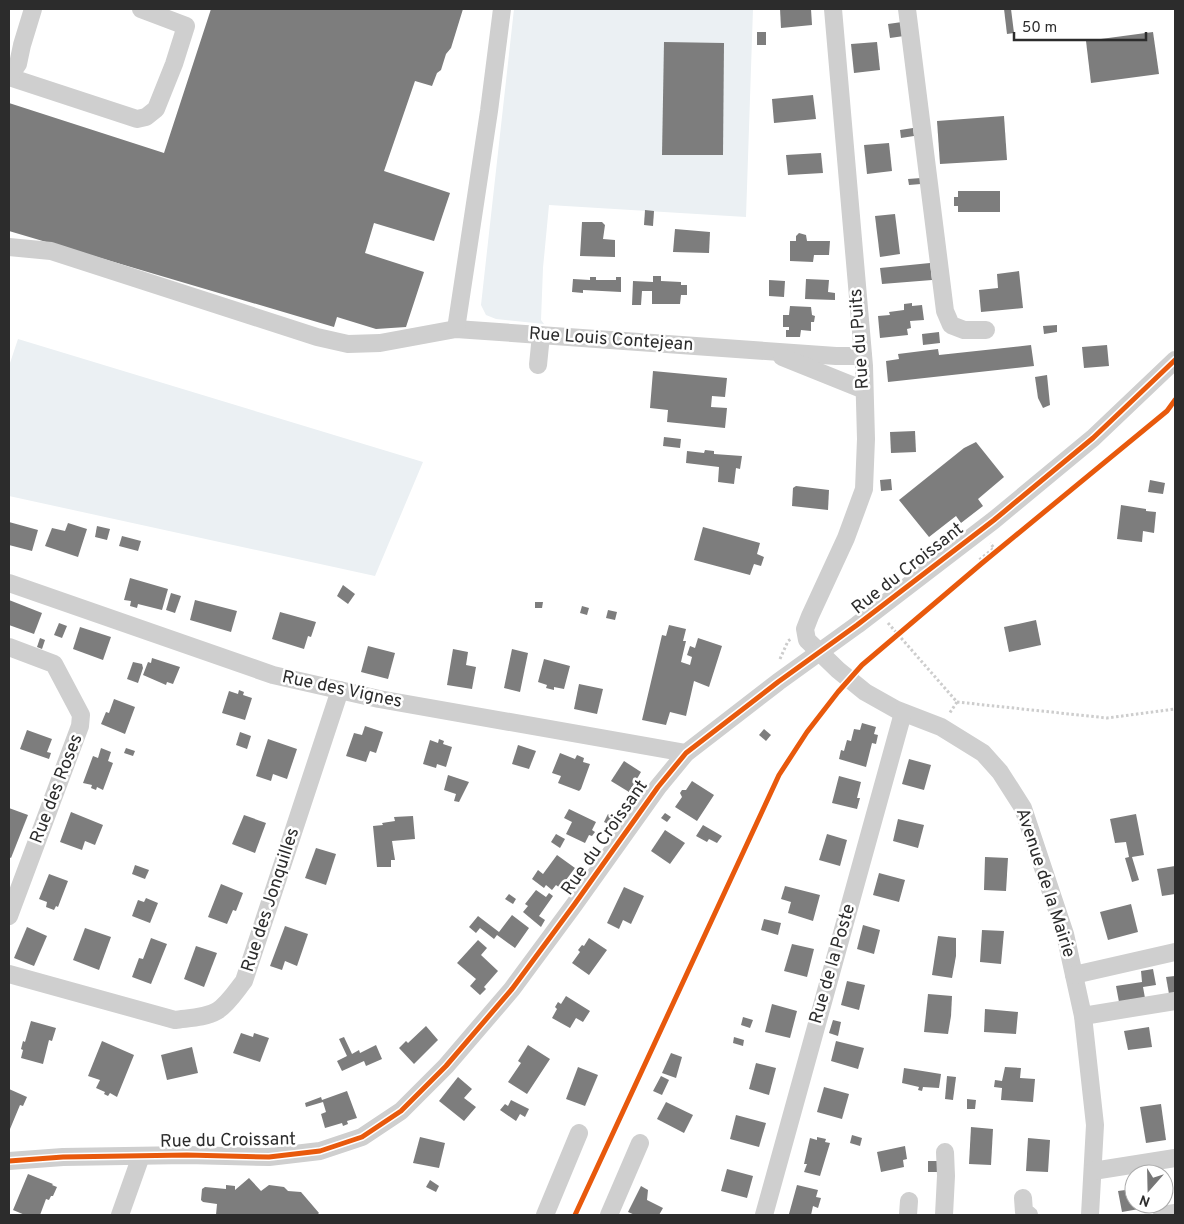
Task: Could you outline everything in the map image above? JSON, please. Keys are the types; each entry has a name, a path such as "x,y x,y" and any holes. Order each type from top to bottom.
{"street":[{"path":"33,9 15,42 18,64 9,77 137,118 146,117 156,109 174,64 186,26 141,9"},
{"path":"456,329 489,111 502,9"},
{"name":"Rue du Puits","path":"806,634 805,629 810,616 846,538 864,489 866,439 862,356 833,9"},
{"path":"907,9 945,311 951,324 964,330 986,330"},
{"name":"Rue Louis Contejean","path":"9,247 51,251 317,337 348,344 380,343 456,329 836,356 862,356"},
{"path":"538,365 541,335"},
{"name":"Rue Louis Contejean","path":"765,351 864,390"},
{"name":"Rue du Croissant","path":"9,1161 63,1157 269,1157 320,1151 362,1137 400,1111 446,1066 512,989 658,787 686,753 778,682 878,610 994,520 1093,438 1175,360"},
{"name":"Rue des Vignes","path":"9,583 273,675 379,699 686,753"},
{"path":"806,634 807,640 819,653"},
{"name":"Rue des Roses","path":"9,647 54,664 81,715 80,726 9,916"},
{"name":"Avenue de la Mairie","path":"819,653 865,692 903,713 940,727 983,753 1000,772 1023,808 1065,934 1083,1016 1095,1125 1090,1215"},
{"name":"Rue des Jonquilles","path":"9,974 175,1020 197,1017 218,1011 244,981 340,690"},
{"name":"Rue de la Poste","path":"764,1215 903,713"},
{"path":"1074,975 1175,952"},
{"path":"1083,1016 1175,1001"},
{"path":"545,1215 579,1133"},
{"path":"609,1215 640,1143"},
{"path":"944,1215 945,1152"},
{"path":"120,1215 141,1156"},
{"path":"1093,1171 1175,1158"},
{"path":"1023,1198 1024,1212 1029,1215"},
{"path":"1162,1215 1175,1213"}],"path":[{"path":"981,564 979,560 994,548 990,542"},
{"path":"878,610 956,702 1107,718 1175,710"},
{"path":"778,682 771,673 784,652 788,641 806,634"},
{"path":"940,727 956,702"}],"shaded area":[{"path":"514,9 753,9 746,217 549,205 543,268 541,320 544,324 496,319 486,315 481,305"},
{"path":"18,339 423,462 375,576 9,496 9,366"}],"building":[{"path":"211,9 463,9 451,48 446,54 441,70 437,73 432,86 415,81 384,171 450,193 434,241 374,223 365,253 424,272 406,327 376,329 337,317 334,327 9,231 9,103 164,153"},
{"path":"780,9 811,9 812,25 781,28"},
{"path":"1004,9 1011,9 1014,33 1007,34"},
{"path":"902,22 904,36 890,38 888,24"},
{"path":"757,32 766,32 766,45 757,45"},
{"path":"1153,32 1159,74 1091,83 1086,41"},
{"path":"664,42 724,43 723,155 662,155"},
{"path":"877,42 880,70 854,73 851,44"},
{"path":"813,95 816,119 774,123 772,99"},
{"path":"1004,116 1007,160 940,164 937,121"},
{"path":"913,128 914,136 901,138 900,130"},
{"path":"889,143 892,171 867,174 864,145"},
{"path":"821,153 823,173 788,175 786,155"},
{"path":"921,178 921,184 909,185 908,179"},
{"path":"958,191 1000,191 1000,212 958,212 958,206 954,206 954,197 958,197"},
{"path":"645,210 654,211 653,226 644,225"},
{"path":"895,214 900,254 880,257 875,216"},
{"path":"582,222 602,222 605,225 603,239 615,240 615,257 580,256"},
{"path":"675,229 710,232 709,253 673,252"},
{"path":"799,233 806,235 807,241 830,241 829,255 814,255 813,262 790,261 790,241 796,241 796,236"},
{"path":"930,263 932,280 882,284 880,268"},
{"path":"1019,271 1023,308 981,312 979,290 998,288 997,274"},
{"path":"653,276 661,276 661,281 681,282 681,285 687,285 687,295 681,295 680,304 652,304 652,291 642,291 641,305 632,305 633,281 653,282"},
{"path":"590,277 596,277 596,280 616,280 616,277 621,277 621,292 583,290 583,293 572,292 573,279 590,280"},
{"path":"806,279 829,280 828,292 835,293 835,300 805,299"},
{"path":"769,280 785,281 784,297 769,296"},
{"path":"912,303 912,306 922,305 924,320 910,321 911,328 907,329 908,335 880,338 878,316 890,315 889,312 904,310 904,304"},
{"path":"790,306 811,307 812,315 815,316 814,322 811,322 811,331 801,330 800,337 786,337 786,330 789,330 789,327 783,327 783,315 789,315"},
{"path":"1057,325 1057,332 1044,334 1043,326"},
{"path":"939,332 940,343 923,345 922,334"},
{"path":"1031,345 1034,366 888,382 886,361 899,359 898,354 938,349 939,355"},
{"path":"1107,345 1109,366 1084,368 1082,347"},
{"path":"653,371 727,378 725,397 712,396 711,407 727,408 725,428 667,422 668,410 650,408"},
{"path":"1047,375 1050,405 1043,408 1038,398 1035,377"},
{"path":"915,431 916,452 891,453 890,432"},
{"path":"664,437 681,439 680,448 663,446"},
{"path":"976,442 1004,477 978,499 983,506 961,523 956,516 929,537 899,500 964,448"},
{"path":"705,450 714,451 714,454 742,456 740,469 736,468 734,484 718,482 719,467 686,463 687,451 704,453"},
{"path":"891,479 892,490 881,491 880,480"},
{"path":"1150,480 1165,483 1163,494 1148,492"},
{"path":"796,486 829,490 828,510 792,506 793,488"},
{"path":"1121,505 1156,512 1154,533 1143,531 1142,542 1117,539"},
{"path":"9,522 38,530 32,551 9,545"},
{"path":"68,523 87,529 78,557 45,546 52,528 65,531"},
{"path":"97,526 110,529 107,540 95,537"},
{"path":"703,527 760,543 757,554 764,557 761,566 754,564 750,575 694,560"},
{"path":"122,536 141,541 138,551 119,546"},
{"path":"130,578 168,589 162,610 138,604 137,608 130,606 131,601 124,600"},
{"path":"343,585 355,594 348,604 337,596"},
{"path":"171,593 181,596 175,613 166,610"},
{"path":"9,600 42,613 34,634 9,625"},
{"path":"195,600 237,611 231,632 190,620"},
{"path":"535,602 543,602 542,608 535,608"},
{"path":"582,606 589,608 587,615 580,613"},
{"path":"608,610 617,612 615,620 606,618"},
{"path":"280,612 316,622 311,637 308,636 304,649 272,639"},
{"path":"1036,620 1041,645 1009,652 1004,627"},
{"path":"59,623 67,626 62,638 54,635"},
{"path":"669,625 686,629 683,641 686,641 681,662 690,665 692,657 687,655 690,646 695,648 698,638 722,646 709,687 694,681 686,716 670,712 666,725 642,720 662,635 666,636"},
{"path":"80,627 111,637 103,660 73,649"},
{"path":"40,638 45,640 42,649 37,647"},
{"path":"368,646 395,653 388,679 361,672"},
{"path":"453,649 468,652 466,665 476,667 472,689 447,685"},
{"path":"512,649 528,653 520,692 504,688"},
{"path":"152,658 180,667 173,684 167,682 166,685 143,675 148,662 151,663"},
{"path":"544,659 570,666 564,689 554,687 554,690 546,688 547,685 538,682"},
{"path":"133,662 142,664 143,668 138,683 127,679"},
{"path":"579,684 603,689 597,714 574,709"},
{"path":"239,690 244,692 243,695 252,698 245,720 222,713 229,691 238,694"},
{"path":"114,699 135,707 125,734 101,724 106,712 109,713"},
{"path":"862,723 876,727 874,734 878,735 876,744 872,743 866,767 839,759 841,750 844,751 847,740 851,741 854,729 860,730"},
{"path":"365,726 383,732 376,753 370,751 366,762 346,756 354,733 362,735"},
{"path":"764,729 771,735 766,741 759,735"},
{"path":"27,730 52,739 47,752 51,753 49,759 20,749"},
{"path":"240,732 251,736 247,749 236,745"},
{"path":"268,739 297,749 287,779 273,774 271,781 256,776"},
{"path":"439,739 444,741 443,744 452,747 446,767 437,764 436,768 423,764 430,740 438,743"},
{"path":"518,745 536,751 529,769 512,764"},
{"path":"101,748 111,752 108,761 113,763 103,790 97,787 96,790 91,788 92,785 83,783 93,756 98,758"},
{"path":"126,748 135,751 133,756 124,753"},
{"path":"560,753 575,759 577,755 584,758 583,762 590,764 579,791 558,783 561,776 552,773"},
{"path":"909,759 931,765 924,790 902,784"},
{"path":"624,761 641,772 629,792 611,781"},
{"path":"448,775 469,782 459,802 454,801 456,794 444,790"},
{"path":"839,776 861,782 857,798 860,798 857,809 832,803"},
{"path":"692,781 714,795 697,821 675,807 682,797 680,793 682,790 686,790"},
{"path":"9,808 28,815 11,858 9,857"},
{"path":"569,809 596,822 592,830 595,832 592,836 589,835 585,843 566,834 572,822 564,818"},
{"path":"71,812 103,825 95,845 85,841 82,850 60,842"},
{"path":"665,813 671,817 667,822 661,818"},
{"path":"608,814 621,819 617,828 604,822"},
{"path":"1136,814 1144,855 1132,857 1139,880 1132,882 1125,858 1129,857 1126,842 1115,843 1110,819"},
{"path":"244,815 266,823 255,853 232,844"},
{"path":"413,816 415,839 392,841 395,860 391,860 391,867 377,867 373,826 395,821 394,817"},
{"path":"898,819 924,825 918,848 893,841"},
{"path":"703,825 722,836 717,843 709,839 707,842 696,836"},
{"path":"665,830 685,843 670,864 651,851"},
{"path":"556,834 565,839 560,848 551,842"},
{"path":"827,834 847,840 840,866 819,860"},
{"path":"316,848 336,854 326,885 305,878"},
{"path":"557,855 575,868 560,888 556,885 552,890 546,885 544,888 532,879 538,870 543,874"},
{"path":"985,857 1008,858 1006,891 984,890"},
{"path":"135,865 149,870 145,879 132,874"},
{"path":"1175,866 1175,894 1162,896 1157,869"},
{"path":"879,873 905,880 899,902 873,895"},
{"path":"49,874 68,881 58,907 56,906 54,910 46,907 47,902 39,899"},
{"path":"221,884 243,893 236,911 233,910 227,924 208,917"},
{"path":"785,886 820,895 813,921 788,913 791,902 781,899"},
{"path":"624,887 644,896 631,924 623,920 619,929 607,923"},
{"path":"536,890 546,897 549,893 553,896 539,916 545,920 541,927 523,912 528,906 525,904"},
{"path":"509,894 516,899 513,904 505,899"},
{"path":"146,898 158,903 150,923 132,916 138,900 144,902"},
{"path":"1131,904 1138,932 1108,940 1100,912"},
{"path":"512,915 529,928 515,948 497,935 494,939 480,928 476,933 469,927 478,916 499,932"},
{"path":"764,919 781,923 778,935 761,930"},
{"path":"863,925 880,930 874,954 857,949"},
{"path":"285,926 308,934 297,966 285,961 282,970 270,966"},
{"path":"27,927 47,936 34,966 14,958"},
{"path":"85,928 111,937 99,970 73,960"},
{"path":"982,930 1004,931 1001,964 980,962"},
{"path":"938,936 956,938 956,956 952,978 932,975"},
{"path":"151,938 167,944 151,984 132,977 139,958 143,959"},
{"path":"589,938 607,950 589,975 572,963 580,952 578,950 582,945 584,946"},
{"path":"478,940 487,948 481,955 498,971 484,987 486,989 480,995 470,986 476,979 457,963"},
{"path":"792,944 814,949 807,977 784,971"},
{"path":"196,946 217,953 204,987 184,979"},
{"path":"1153,969 1156,985 1143,987 1145,998 1119,1002 1116,986 1142,982 1141,971"},
{"path":"1175,976 1175,993 1169,994 1166,977"},
{"path":"847,981 865,985 859,1010 841,1005"},
{"path":"928,994 952,996 948,1034 924,1032"},
{"path":"566,996 590,1011 583,1022 576,1018 570,1028 552,1018 557,1009 555,1007 558,1002 561,1004"},
{"path":"772,1004 797,1011 790,1038 765,1032"},
{"path":"985,1009 1018,1012 1016,1034 984,1032"},
{"path":"743,1017 753,1020 750,1028 741,1025"},
{"path":"833,1020 841,1022 838,1036 829,1033"},
{"path":"31,1021 56,1028 52,1041 49,1040 43,1064 21,1058 23,1041 25,1042"},
{"path":"426,1026 438,1040 414,1064 399,1048 406,1041 408,1043"},
{"path":"1149,1027 1152,1047 1128,1050 1124,1031"},
{"path":"241,1033 253,1037 254,1033 269,1038 260,1062 233,1053"},
{"path":"344,1037 352,1054 359,1050 360,1053 376,1045 382,1059 366,1066 364,1061 342,1071 337,1061 347,1056 339,1039"},
{"path":"734,1037 744,1040 743,1046 733,1043"},
{"path":"102,1041 134,1055 117,1097 110,1093 108,1096 104,1094 105,1092 96,1088 100,1080 88,1076"},
{"path":"836,1041 864,1048 858,1069 831,1061"},
{"path":"528,1045 550,1059 527,1094 508,1082 521,1063 518,1061"},
{"path":"192,1047 198,1073 167,1080 161,1055"},
{"path":"671,1053 682,1057 676,1078 662,1073"},
{"path":"756,1063 776,1068 769,1095 749,1089"},
{"path":"578,1067 598,1075 585,1106 566,1099"},
{"path":"1005,1067 1021,1068 1020,1078 1035,1079 1033,1102 1001,1100 1002,1088 994,1087 995,1080 1002,1081"},
{"path":"904,1068 941,1074 939,1088 923,1087 922,1091 918,1090 919,1087 902,1083"},
{"path":"661,1076 669,1080 662,1095 653,1091"},
{"path":"947,1076 956,1077 953,1100 945,1099"},
{"path":"458,1077 472,1089 464,1098 476,1107 464,1121 439,1101"},
{"path":"824,1087 849,1094 842,1119 817,1112"},
{"path":"9,1089 27,1097 23,1106 20,1105 10,1129 9,1129"},
{"path":"347,1091 357,1118 347,1121 348,1124 343,1126 342,1123 325,1128 321,1114 326,1112 323,1102 306,1107 305,1103 321,1097 322,1100"},
{"path":"967,1099 976,1100 975,1109 967,1109"},
{"path":"511,1100 529,1109 525,1117 520,1114 516,1121 500,1110 505,1104 508,1106"},
{"path":"666,1102 693,1115 684,1133 657,1119"},
{"path":"1161,1104 1166,1140 1146,1143 1140,1107"},
{"path":"736,1115 766,1123 759,1147 730,1139"},
{"path":"971,1127 993,1129 991,1165 969,1164"},
{"path":"852,1135 862,1138 860,1146 850,1143"},
{"path":"420,1137 445,1143 439,1168 413,1163"},
{"path":"817,1137 826,1139 825,1142 830,1143 820,1176 804,1172 807,1164 804,1164 810,1138 817,1140"},
{"path":"1028,1138 1050,1140 1048,1172 1026,1171"},
{"path":"905,1146 907,1159 903,1160 904,1167 881,1172 877,1152"},
{"path":"928,1161 939,1161 939,1172 928,1172"},
{"path":"727,1169 753,1176 747,1198 721,1191"},
{"path":"28,1174 57,1187 53,1196 49,1200 46,1199 40,1215 25,1215 13,1210"},
{"path":"249,1178 261,1191 269,1185 284,1187 288,1191 301,1192 319,1213 317,1215 216,1215 217,1204 201,1200 202,1189 205,1187 226,1189 226,1185 235,1186 235,1190"},
{"path":"430,1180 439,1186 436,1192 426,1187"},
{"path":"797,1185 818,1190 816,1197 821,1198 818,1208 813,1206 811,1215 789,1214"},
{"path":"641,1186 648,1190 647,1200 663,1208 659,1215 635,1215 628,1212"},
{"path":"1124,1190 1124,1212 1122,1212 1118,1191"}],"cycle path":[{"path":"9,1161 63,1157 187,1155 269,1157 320,1151 362,1137 401,1111 446,1066 512,989 658,787 686,753 994,520 1093,438 1175,360"},
{"path":"575,1215 779,775 807,732 862,665 1167,411 1175,400"}]}
